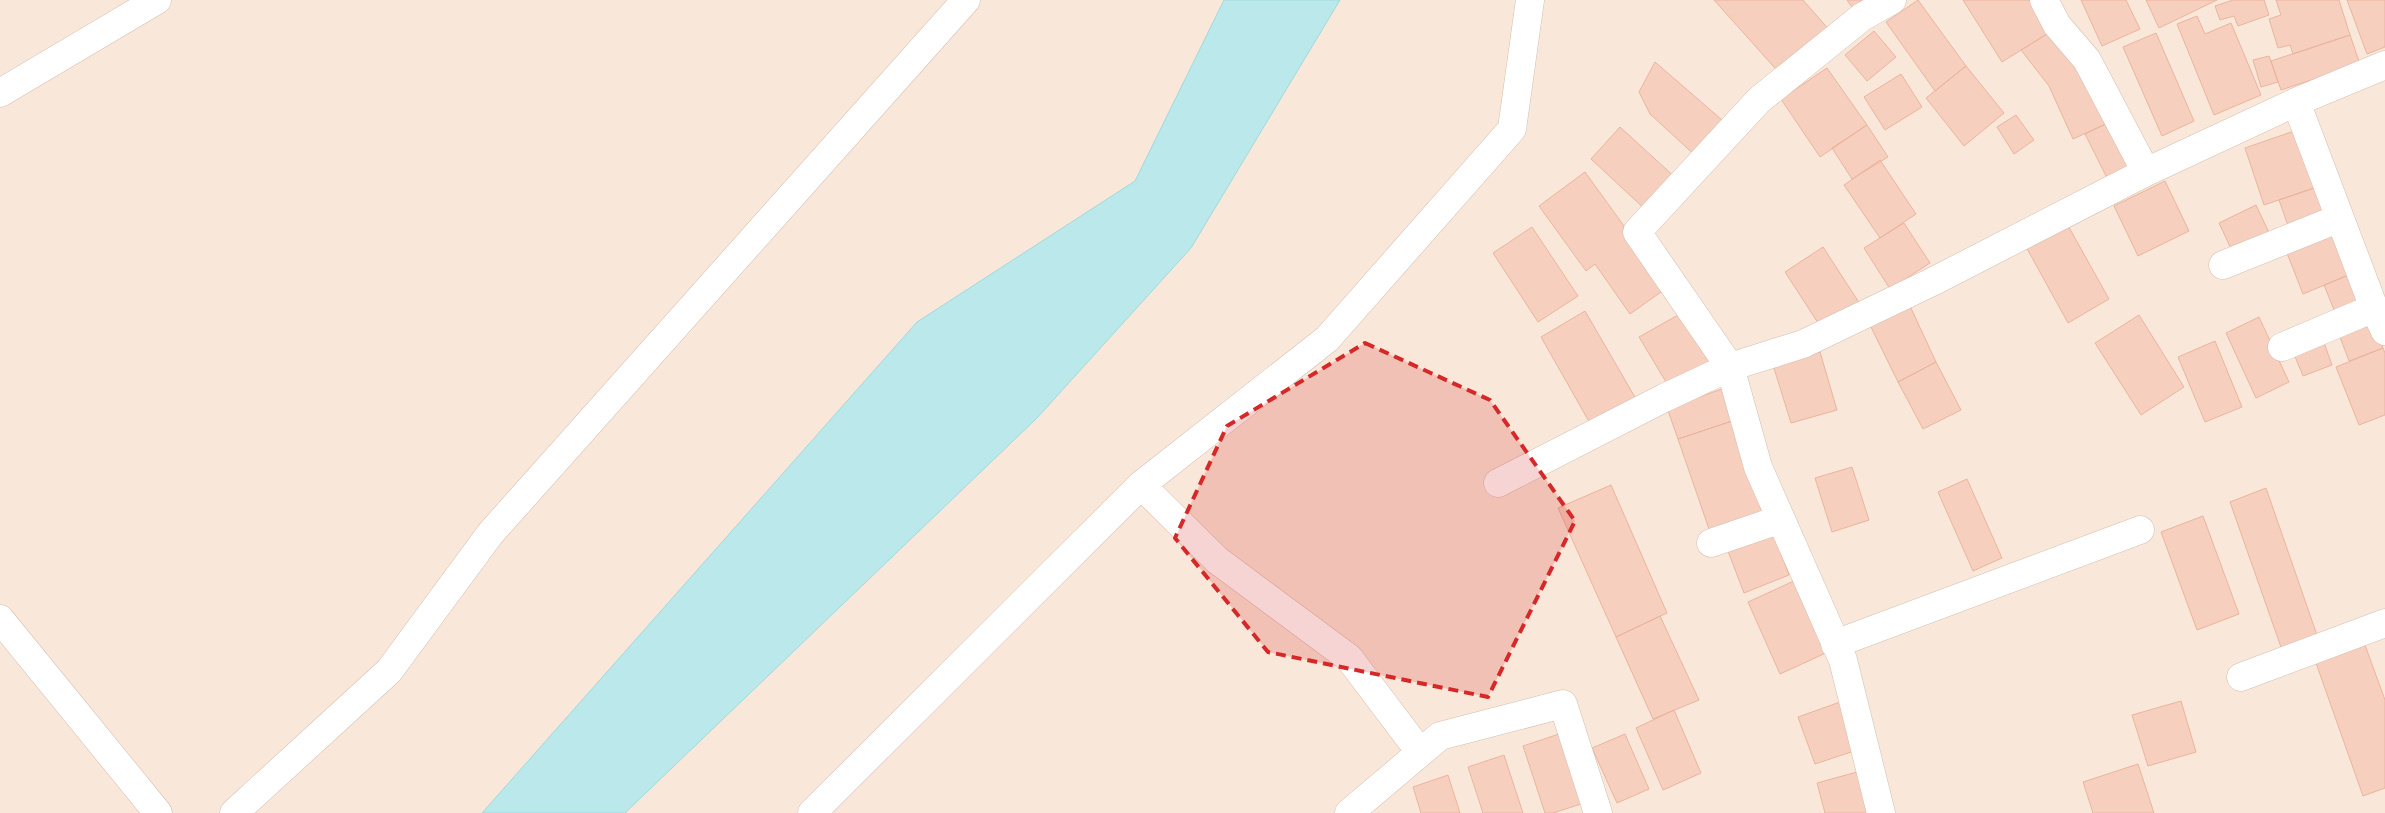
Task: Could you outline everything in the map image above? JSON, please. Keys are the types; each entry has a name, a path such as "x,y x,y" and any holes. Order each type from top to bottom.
{"street":[{"path":"0,93 157,0"},
{"path":"234,813 389,672 490,534 966,0"},
{"path":"812,813 1141,485 1326,339 1512,129 1530,0"},
{"path":"1881,813 1843,660 1758,467 1730,367 1637,232 1760,100 1862,17 1892,0"},
{"path":"2044,0 2057,26 2087,60 2146,172"},
{"path":"1498,483 1664,398 1730,367 1804,344 1932,282 2146,172 2296,102 2385,65"},
{"path":"2282,348 2380,320 2296,102"},
{"path":"2223,265 2340,218"},
{"path":"1141,485 1217,560 1349,658 1420,752"},
{"path":"1711,543 1781,519"},
{"path":"1835,644 2140,530"},
{"path":"0,619 158,813"},
{"path":"2241,677 2385,624"},
{"path":"1349,813 1440,736 1563,704 1590,811"}],"highlighted area":[{"path":"1365,343 1490,400 1575,521 1488,697 1268,652 1175,538 1227,426"}],"shaded area":[{"path":"0,0 2385,0 2385,813 0,813"}],"water":[{"path":"1224,0 1340,0 1191,248 1037,418 625,813 482,813 917,322 1135,181"}],"building":[{"path":"1714,0 1803,0 1831,32 1782,76"},
{"path":"1847,0 1876,0 1857,14"},
{"path":"1918,0 1966,66 1935,91 1886,22"},
{"path":"1963,0 2037,0 2055,29 2002,62"},
{"path":"2081,0 2126,0 2140,29 2102,46"},
{"path":"2146,0 2217,0 2159,28"},
{"path":"2233,0 2264,0 2269,15 2238,26 2234,16 2220,20 2215,6"},
{"path":"2276,0 2339,0 2350,35 2293,54 2290,45 2278,48 2269,19 2281,15"},
{"path":"2347,0 2385,0 2385,47 2367,54"},
{"path":"2197,16 2205,34 2231,23 2261,95 2214,115 2177,24"},
{"path":"2055,29 2110,122 2073,139 2049,86 2021,50"},
{"path":"1874,31 1896,57 1867,81 1845,55"},
{"path":"2156,33 2194,121 2162,136 2123,47"},
{"path":"2350,35 2360,64 2281,90 2271,61"},
{"path":"2269,56 2278,82 2261,87 2253,60"},
{"path":"1655,62 1729,126 1698,158 1650,114 1639,92"},
{"path":"1966,66 2004,113 1964,146 1926,98"},
{"path":"1827,68 1867,125 1820,157 1781,99"},
{"path":"1901,74 1922,107 1885,130 1864,97"},
{"path":"2016,115 2034,140 2014,154 1997,127"},
{"path":"2110,122 2134,172 2110,184 2085,134"},
{"path":"1867,125 1888,157 1852,179 1832,148"},
{"path":"1620,127 1678,180 1648,212 1591,159"},
{"path":"2297,130 2317,187 2264,205 2245,148"},
{"path":"1880,160 1916,214 1880,238 1844,185"},
{"path":"1585,172 1668,287 1630,314 1595,264 1586,271 1539,206"},
{"path":"2165,181 2189,231 2138,256 2114,206"},
{"path":"2317,187 2329,220 2291,234 2279,200"},
{"path":"2256,205 2271,237 2234,255 2219,223"},
{"path":"2066,222 2109,299 2068,323 2025,245"},
{"path":"1904,223 1930,263 1890,289 1864,248"},
{"path":"1532,227 1578,296 1538,322 1493,253"},
{"path":"2334,229 2351,274 2303,294 2285,248"},
{"path":"1823,247 1860,304 1822,329 1785,272"},
{"path":"2351,274 2365,306 2337,317 2324,285"},
{"path":"1910,306 1936,362 1898,382 1870,325"},
{"path":"1687,310 1715,360 1669,387 1639,337"},
{"path":"1585,311 1636,399 1591,425 1541,337"},
{"path":"2139,315 2184,387 2141,415 2095,343"},
{"path":"2259,317 2289,382 2256,398 2226,333"},
{"path":"2372,317 2383,348 2349,361 2337,329"},
{"path":"2322,337 2332,365 2303,376 2292,349"},
{"path":"2215,341 2242,407 2205,422 2178,357"},
{"path":"2383,348 2385,353 2385,415 2359,425 2336,367"},
{"path":"1820,352 1837,410 1791,423 1773,365"},
{"path":"1936,362 1961,410 1923,429 1898,382"},
{"path":"1722,389 1732,421 1678,439 1667,408"},
{"path":"1732,421 1765,514 1710,532 1678,439"},
{"path":"1852,467 1869,520 1832,532 1815,478"},
{"path":"1967,479 2002,558 1973,571 1938,492"},
{"path":"1611,485 1667,613 1616,637 1558,508"},
{"path":"2266,488 2318,638 2282,650 2230,502"},
{"path":"2203,516 2239,614 2197,630 2161,532"},
{"path":"1772,528 1789,575 1744,593 1726,546"},
{"path":"1796,580 1828,652 1780,674 1748,602"},
{"path":"1660,616 1699,700 1653,719 1616,637"},
{"path":"2365,645 2385,700 2385,788 2363,796 2316,663"},
{"path":"2181,701 2196,752 2148,766 2132,715"},
{"path":"1840,702 1857,750 1815,764 1798,717"},
{"path":"1674,710 1701,773 1663,790 1636,728"},
{"path":"1559,734 1581,804 1553,813 1545,813 1523,746"},
{"path":"1625,734 1649,789 1617,803 1592,748"},
{"path":"1504,755 1523,813 1483,813 1468,767"},
{"path":"2138,764 2154,813 2093,813 2083,782"},
{"path":"1857,772 1869,813 1825,813 1817,783"},
{"path":"1448,775 1460,813 1421,813 1413,787"}]}
